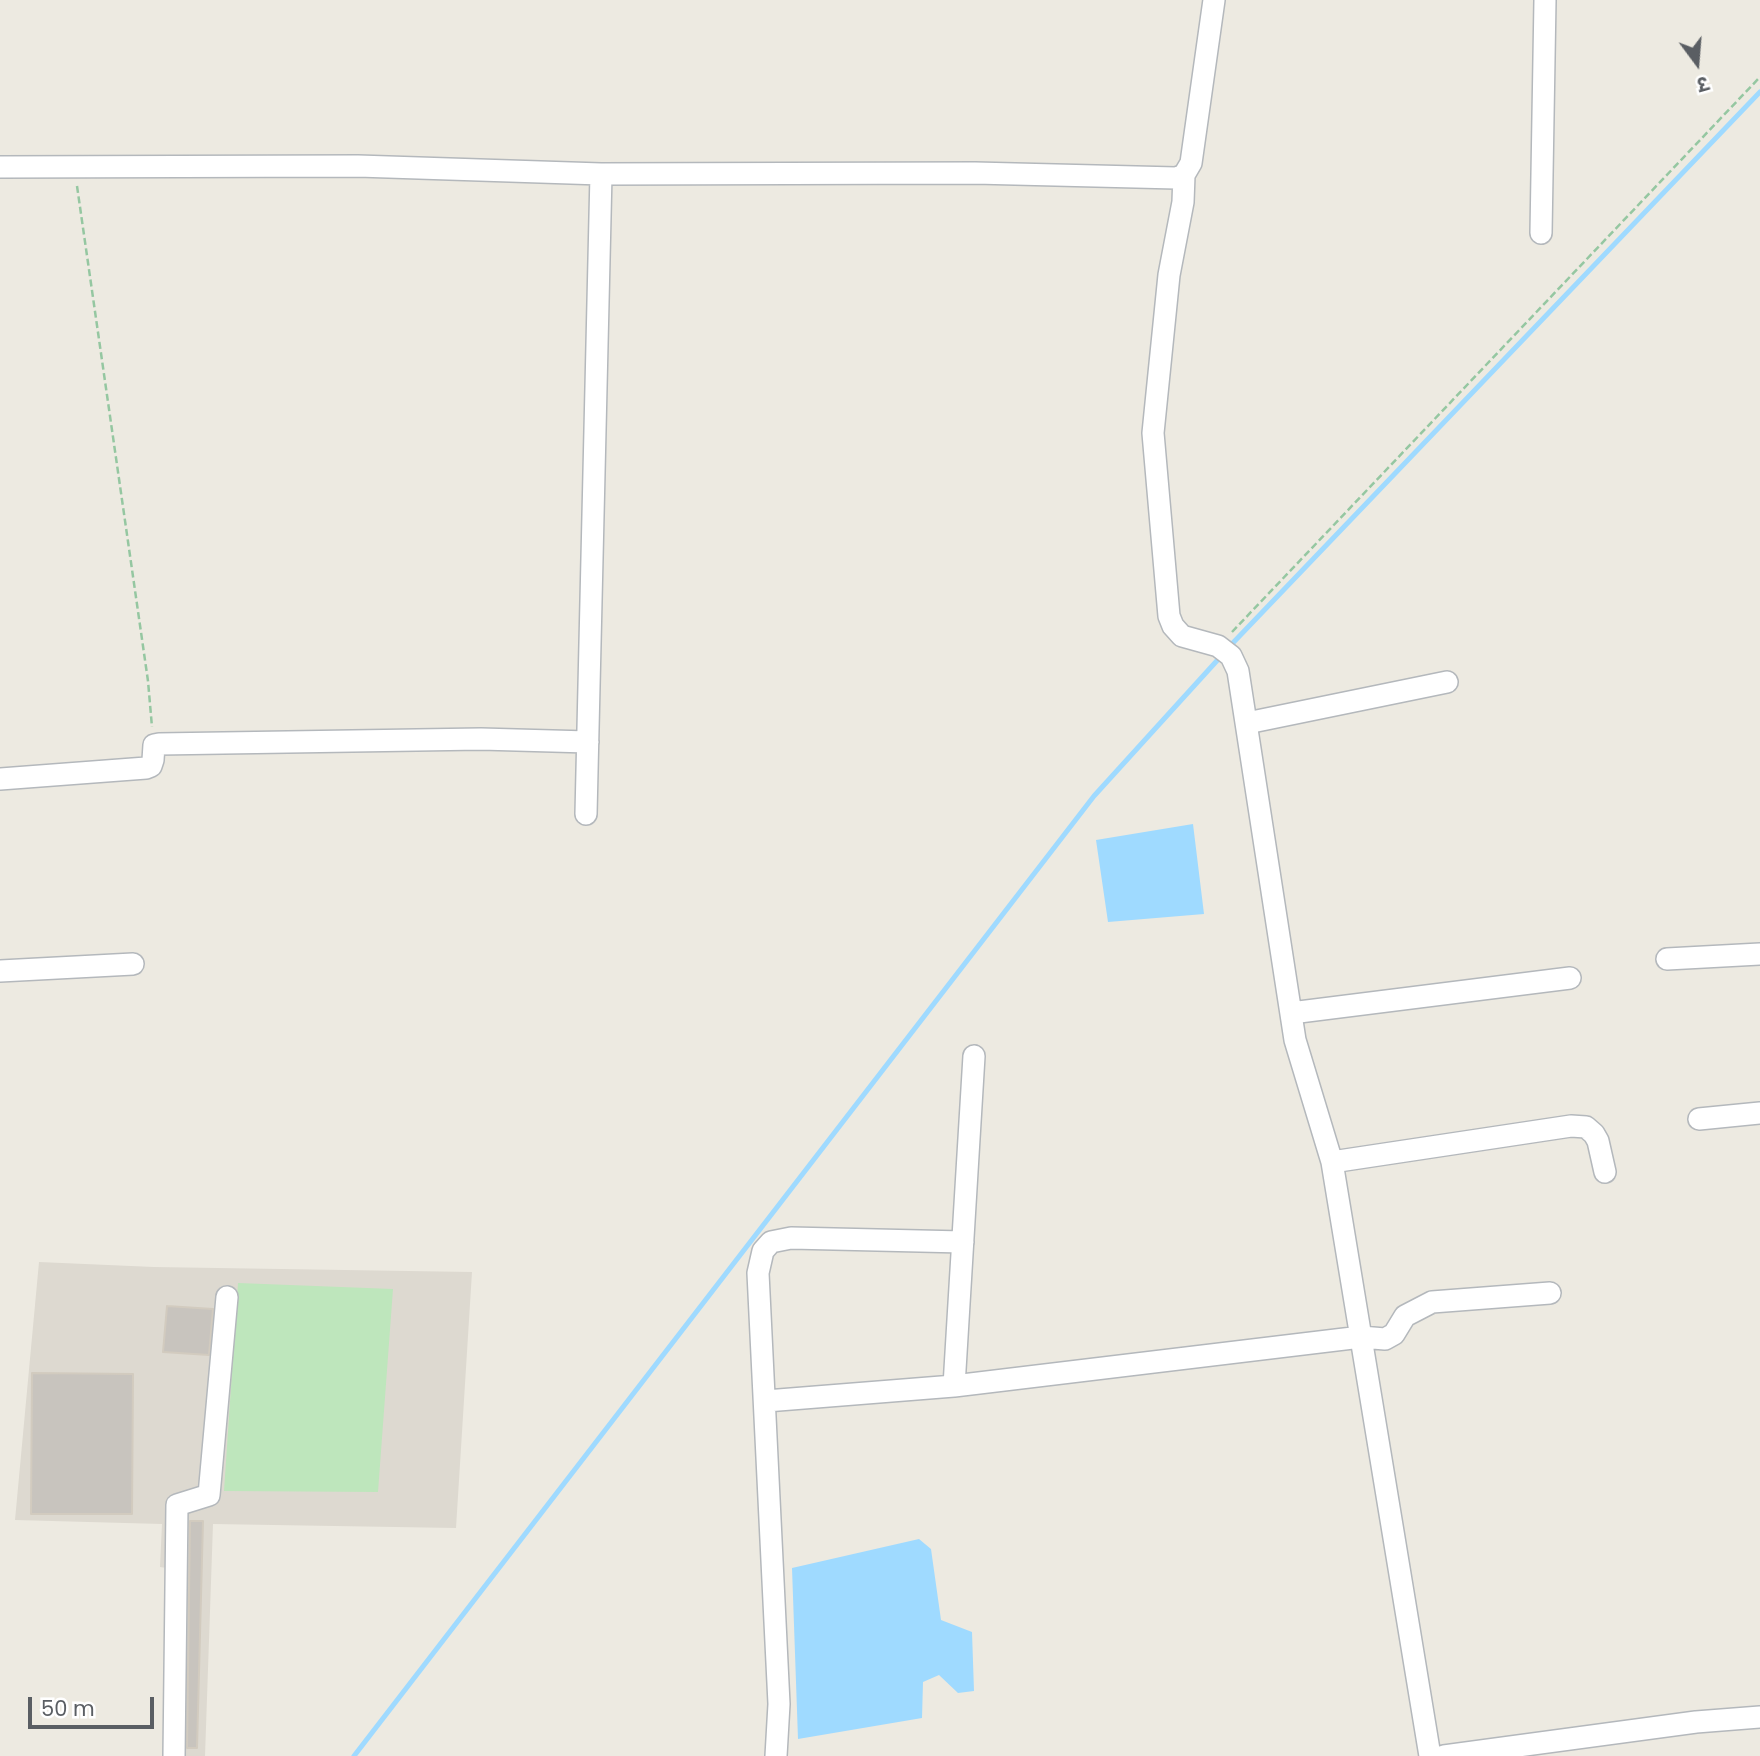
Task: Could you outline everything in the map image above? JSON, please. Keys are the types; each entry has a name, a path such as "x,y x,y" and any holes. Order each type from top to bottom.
{"street":[{"path":"1214,0 1191,163 1184,175 1183,202 1170,275 1153,433 1169,616 1182,636 1224,650 1238,671 1291,1013 1296,1040 1332,1162 1430,1756"},
{"path":"1541,233 1545,0"},
{"path":"0,167 358,166 601,174 975,173 1176,178 1184,175"},
{"path":"586,814 601,174"},
{"path":"1247,723 1447,682"},
{"path":"0,779 146,768 151,766 154,745 467,740 588,742"},
{"path":"1667,959 1760,954"},
{"path":"0,971 132,964"},
{"path":"1291,1013 1570,978"},
{"path":"954,1386 974,1055"},
{"path":"1699,1119 1760,1113"},
{"path":"1332,1162 1570,1126 1586,1127 1594,1134 1605,1172"},
{"path":"776,1756 779,1704 758,1273 763,1251 771,1242 791,1238 963,1242"},
{"path":"766,1401 954,1386 1361,1338 1389,1337 1394,1334 1405,1316 1432,1302 1550,1293"},
{"path":"174,1756 177,1504 209,1495 227,1297"},
{"path":"1444,1756 1696,1722 1760,1717"}],"path":[{"path":"1224,650 1760,76"},
{"path":"75,168 148,681 154,745"}],"shaded area":[{"path":"39,1262 154,1267 472,1272 456,1528 213,1524 205,1756 170,1756 173,1569 160,1567 162,1524 15,1520"}],"green space":[{"path":"238,1283 393,1289 378,1492 224,1491"}],"water":[{"path":"1193,824 1204,914 1108,922 1096,840"},
{"path":"919,1539 931,1549 941,1620 972,1632 974,1691 958,1693 939,1675 923,1682 922,1718 798,1739 792,1568"}],"building":[{"path":"167,1306 213,1309 209,1355 163,1352"},
{"path":"32,1373 133,1374 132,1514 31,1514"},
{"path":"190,1521 203,1521 197,1748 187,1748"}],"waterway":[{"path":"1229,647 1760,92"},
{"path":"354,1756 1094,796 1223,654"}]}
